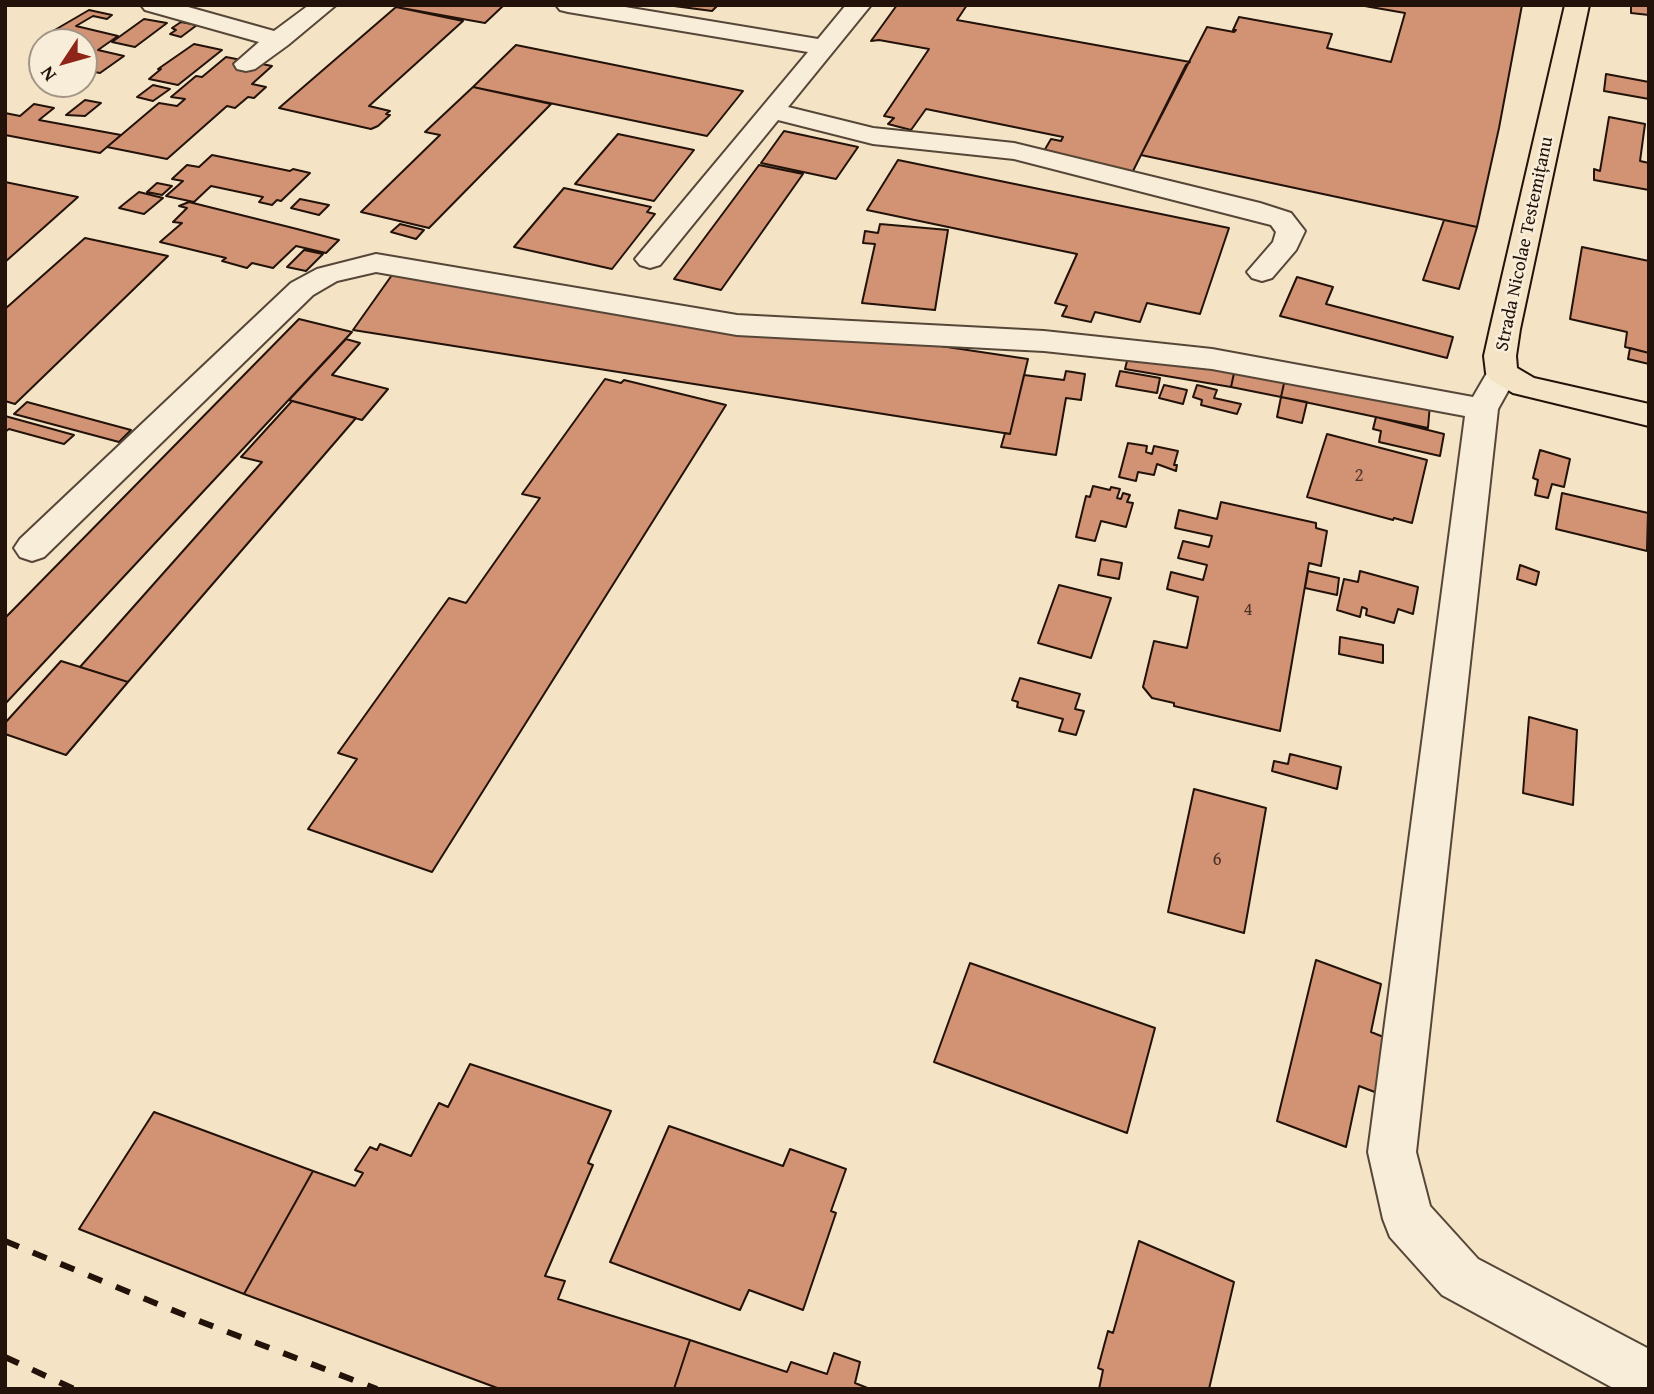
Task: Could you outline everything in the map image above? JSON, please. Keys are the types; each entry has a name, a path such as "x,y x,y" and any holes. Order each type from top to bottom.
{"main road":[{"name":"Strada Nicolae Testemițanu","path":"1577,5 1492,391 1524,386 1649,415"}],"street":[{"path":"153,5 279,40"},
{"path":"246,64 324,5"},
{"path":"568,5 825,47"},
{"path":"650,259 859,5"},
{"path":"772,111 873,136 1014,151 1281,219 1291,231 1286,244 1262,272"},
{"path":"32,548 302,289 327,275 376,263 737,325 1044,341 1492,391 1392,1152 1408,1219 1460,1277 1649,1378"}],"building":[{"path":"504,5 485,23 396,7"},
{"path":"675,5 718,5 712,11 674,6"},
{"path":"897,5 967,5 957,20 1190,62 1186,65 1132,173 1044,151 1051,139 1061,141 1063,137 926,109 911,130 888,124 894,118 884,116 929,49 871,41"},
{"path":"1359,5 1522,5 1477,227 1141,155 1207,27 1234,32 1239,17 1332,34 1327,48 1391,62 1405,13"},
{"path":"1631,5 1649,5 1649,15 1631,13"},
{"path":"396,7 463,21 369,106 390,111 386,114 390,115 378,126 371,129 279,108"},
{"path":"89,10 112,15 107,19 93,16 76,26 84,28 58,28"},
{"path":"144,19 167,23 135,47 112,42"},
{"path":"181,22 197,25 181,37 170,34 176,30 172,28"},
{"path":"98,31 118,36 98,50"},
{"path":"194,44 222,50 178,85 149,79 161,69 158,69"},
{"path":"516,45 743,91 707,136 473,87"},
{"path":"98,50 124,56 100,73"},
{"path":"226,57 272,66 252,84 266,87 254,98 248,97 235,108 227,106 167,159 107,147 159,103 177,106 185,99 171,97 196,76 202,77"},
{"path":"1606,74 1649,82 1649,99 1604,91"},
{"path":"153,85 170,89 153,101 137,97"},
{"path":"473,87 551,104 429,228 361,212 440,135 425,132"},
{"path":"85,100 101,103 85,116 66,115"},
{"path":"34,104 54,108 39,120 121,135 100,153 5,135 5,113 20,116"},
{"path":"1609,117 1645,124 1640,161 1649,163 1649,190 1594,180 1594,169 1600,171"},
{"path":"784,131 858,147 836,179 761,163"},
{"path":"618,134 694,150 654,201 575,184"},
{"path":"212,155 310,173 281,201 277,200 272,205 259,202 263,197 211,186 194,202 166,196 183,181 172,179 187,165 199,167"},
{"path":"898,160 1229,228 1200,314 1147,303 1140,322 1095,312 1091,322 1062,316 1067,306 1055,303 1077,254 867,210"},
{"path":"759,165 803,174 721,290 674,279"},
{"path":"5,182 78,197 5,262"},
{"path":"157,183 172,186 162,195 147,192"},
{"path":"564,188 651,207 647,212 655,214 612,269 514,247"},
{"path":"139,192 163,198 144,214 119,208"},
{"path":"300,199 329,205 319,215 291,208"},
{"path":"189,202 339,240 326,253 296,246 273,268 252,263 247,268 222,261 226,258 160,242 182,223 173,222 187,208 179,206"},
{"path":"1444,220 1477,227 1459,289 1423,280"},
{"path":"400,224 424,230 416,239 391,232"},
{"path":"880,224 948,230 935,310 862,303 875,244 863,243 865,231 878,233"},
{"path":"85,238 168,256 15,404 5,401 5,309"},
{"path":"1582,247 1649,261 1649,353 1625,347 1627,332 1570,319"},
{"path":"304,250 323,254 306,271 287,267"},
{"path":"392,275 469,276 1028,359 1010,434 353,330"},
{"path":"1297,277 1333,287 1326,304 1453,337 1447,358 1280,316"},
{"path":"299,319 352,332 5,704 5,618"},
{"path":"346,339 360,343 332,375 388,389 362,420 289,400"},
{"path":"1131,345 1236,364 1231,387 1125,369"},
{"path":"1630,348 1649,353 1649,364 1628,359"},
{"path":"1237,360 1287,370 1281,397 1231,387"},
{"path":"1066,371 1085,374 1081,400 1066,398 1056,455 1001,447 1005,433 1010,434 1024,375 1064,380"},
{"path":"1120,371 1160,378 1157,393 1116,386"},
{"path":"1286,374 1430,404 1428,428 1281,397"},
{"path":"605,379 621,383 624,380 726,405 432,872 308,829 357,759 338,753 449,598 466,603 540,498 522,494"},
{"path":"1164,385 1187,390 1183,404 1159,398"},
{"path":"1197,385 1217,390 1214,398 1241,404 1237,414 1201,405 1202,400 1193,397"},
{"path":"1281,397 1307,402 1302,423 1277,417"},
{"path":"292,401 356,418 128,682 80,667 262,462 241,457"},
{"path":"27,402 131,430 119,442 14,414"},
{"path":"5,416 74,435 64,444 9,429 5,432"},
{"path":"1376,417 1444,434 1440,456 1379,442 1381,431 1373,429"},
{"path":"1327,434 1427,460 1412,523 1307,497"},
{"path":"1128,443 1147,446 1146,452 1152,454 1154,446 1178,451 1174,465 1177,465 1176,471 1157,464 1154,475 1138,472 1136,481 1119,477"},
{"path":"1540,450 1570,459 1564,487 1552,484 1548,498 1535,495 1538,480 1533,478"},
{"path":"1093,486 1120,489 1117,498 1121,499 1123,493 1130,495 1127,502 1133,503 1126,527 1101,521 1095,541 1076,537 1086,496 1090,497"},
{"path":"1562,493 1648,513 1647,551 1556,529"},
{"path":"1221,502 1316,523 1316,528 1327,531 1321,566 1309,563 1280,731 1174,706 1174,703 1152,698 1143,687 1154,641 1187,648 1198,597 1167,589 1171,572 1203,580 1207,565 1178,558 1183,541 1209,547 1212,536 1175,528 1179,510 1217,519"},
{"path":"1101,559 1122,563 1119,579 1098,575"},
{"path":"1520,565 1539,572 1536,585 1517,579"},
{"path":"1308,571 1339,578 1337,595 1305,588"},
{"path":"1360,571 1418,587 1413,614 1398,609 1394,623 1366,615 1367,609 1362,607 1360,617 1337,610 1344,579 1358,582"},
{"path":"1059,585 1111,598 1091,658 1038,643"},
{"path":"1340,637 1383,645 1383,663 1339,654"},
{"path":"61,661 128,682 66,755 5,734 5,723"},
{"path":"1020,678 1080,694 1075,709 1084,711 1076,735 1059,731 1063,719 1017,707 1018,702 1012,700"},
{"path":"1529,717 1577,730 1573,805 1523,793"},
{"path":"1290,754 1341,767 1337,789 1272,771 1274,761 1288,764"},
{"path":"1194,789 1266,808 1244,933 1168,912"},
{"path":"1316,960 1381,984 1371,1032 1391,1040 1380,1094 1359,1086 1346,1147 1277,1121"},
{"path":"970,963 1155,1028 1127,1133 934,1062"},
{"path":"470,1064 611,1111 588,1163 593,1165 545,1276 565,1281 558,1299 690,1340 674,1389 500,1389 244,1294 313,1171 355,1186 363,1173 355,1170 370,1147 377,1150 380,1144 411,1156 439,1103 448,1107"},
{"path":"154,1112 313,1171 244,1294 79,1229"},
{"path":"669,1126 783,1166 790,1149 846,1169 831,1211 836,1213 803,1310 749,1290 740,1310 610,1262"},
{"path":"1139,1241 1234,1282 1209,1389 1099,1389 1103,1370 1098,1368 1108,1331 1113,1333"},
{"path":"690,1340 787,1372 791,1362 827,1374 834,1353 860,1362 855,1383 870,1389 674,1389"}],"railway":[{"path":"5,1241 199,1321 377,1389"},
{"path":"5,1357 74,1389"}]}
